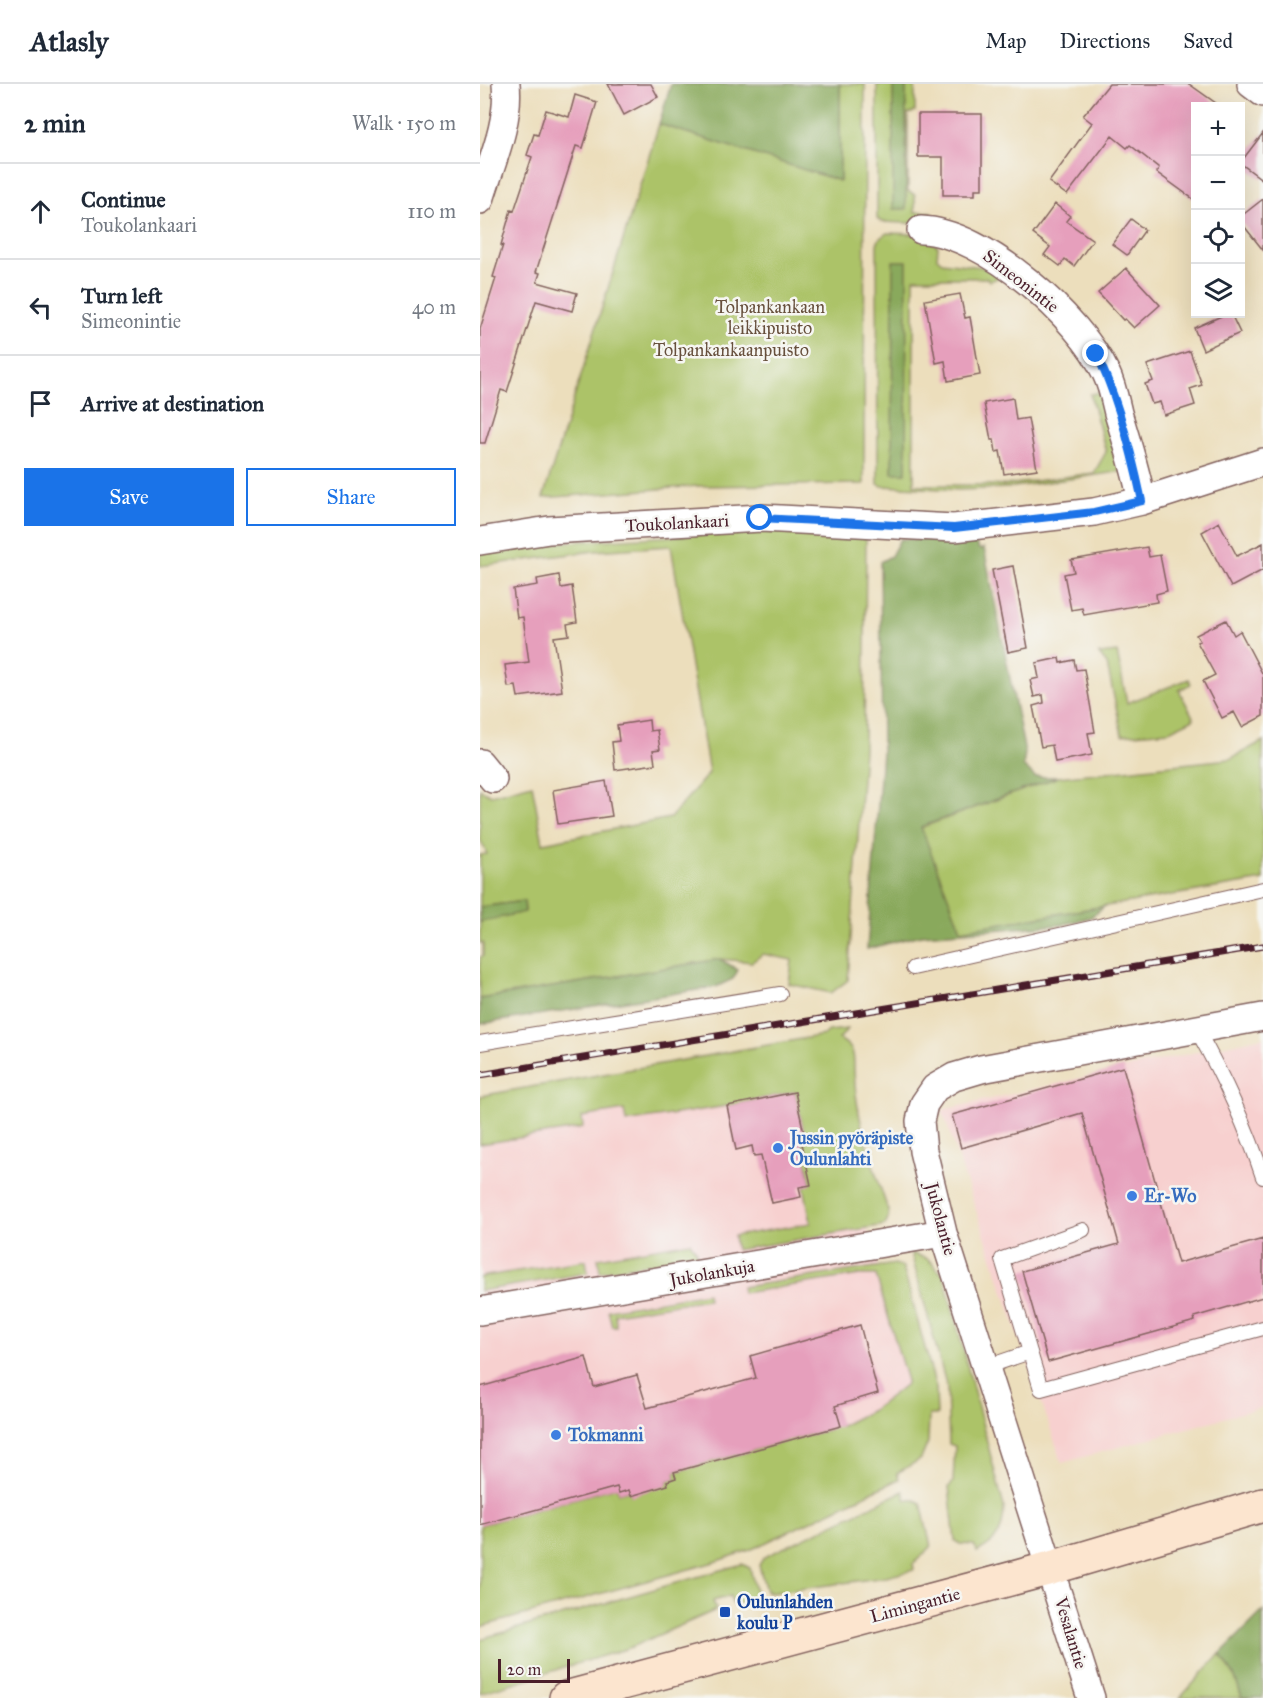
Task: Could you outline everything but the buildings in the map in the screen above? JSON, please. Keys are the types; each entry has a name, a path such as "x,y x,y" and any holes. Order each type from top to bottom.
{"main road":[{"name":"Limingantie","path":"566,1698 1051,1568 1263,1505"}],"street":[{"path":"480,200 503,124 507,106 506,84"},
{"path":"1251,84 1263,93"},
{"name":"Simeonintie","path":"921,230 936,230 975,246 1008,267 1066,316 1096,354 1107,376 1142,501"},
{"name":"Toukolankaari","path":"480,541 549,530 760,518 954,528 1094,512 1142,501 1263,462"},
{"name":"Jukolantie","path":"1051,1568 943,1233 923,1151 920,1121 924,1104 935,1088 954,1077 981,1069 1263,1017"},
{"name":"Jukolankuja","path":"480,1311 943,1233"},
{"name":"Vesalantie","path":"1051,1568 1091,1698"}],"lane":[{"path":"913,968 1263,889"},
{"path":"480,1043 780,994"},
{"path":"1197,1030 1227,1086 1250,1138 1263,1178"},
{"path":"1083,1230 1002,1259 1041,1389 1263,1328"},
{"path":"986,1367 1030,1352"}],"shaded area":[{"path":"1263,1037 1263,1407 1062,1463 942,1110"},
{"path":"806,1078 867,1229 914,1385 793,1496 480,1572 480,1132"}],"green space":[{"path":"671,84 840,84 840,181 659,124"},
{"name":"Tolpankankaanpuisto","path":"840,84 865,84 864,484 698,486 543,498 659,124 840,181"},
{"path":"877,84 915,84 915,112 908,114 908,191 915,195 915,212 931,212 926,224 882,222 877,219"},
{"path":"893,84 906,84 906,209 893,209"},
{"path":"887,233 916,234 938,246 937,258 942,262 982,267 997,273 998,278 990,281 986,278 914,278 914,485 1006,485 1094,473 1106,452 1090,394 1103,392 1125,471 1007,488 960,490 878,484 877,244 880,238"},
{"path":"893,261 907,261 906,473 892,473"},
{"path":"856,526 865,533 866,537 864,750 848,980 831,993 789,984 792,960 763,954 752,962 720,959 480,999 480,957 483,956 483,943 480,943 480,922 525,911 524,901 480,907 480,855 487,854 480,839 480,789 491,795 532,784 543,843 670,818 709,773 671,546 594,551 480,566 480,553 550,543"},
{"path":"900,539 973,540 980,550 984,548 1025,753 1023,766 1035,777 1058,777 921,827 961,930 1105,906 1091,917 1061,925 921,935 867,949 882,752 880,562 891,556"},
{"path":"1117,652 1127,703 1189,679 1191,684 1179,690 1194,719 1169,731 1122,735 1107,664 1099,654"},
{"path":"1263,741 1263,880 961,930 920,828 1058,777 1230,759"},
{"path":"524,901 525,912 480,922 480,907"},
{"path":"720,959 738,970 733,979 716,987 480,1024 480,999"},
{"path":"848,1029 839,1039 848,1045 853,1056 855,1089 861,1124 888,1210 885,1225 736,1250 734,1236 811,1223 804,1186 811,1184 801,1139 805,1138 795,1092 727,1106 626,1122 624,1110 582,1117 583,1128 480,1144 480,1096"},
{"path":"690,1242 697,1256 600,1272 598,1258"},
{"path":"911,1253 928,1259 944,1276 1004,1507 1001,1529 995,1539 977,1552 974,1545 960,1544 955,1541 949,1487 953,1482 955,1446 949,1444 947,1388"},
{"path":"586,1260 588,1273 480,1291 480,1277"},
{"path":"895,1264 903,1267 936,1388 937,1415 929,1415 928,1442 921,1459 897,1473 899,1479 750,1550 711,1563 480,1627 480,1525 617,1487 619,1493 629,1490 631,1495 667,1485 667,1481 676,1478 674,1472 841,1426 874,1409 905,1385 907,1381 876,1275 860,1275 743,1293 742,1287"},
{"path":"707,1293 708,1299 615,1314 616,1326 612,1326 608,1310"},
{"path":"903,1491 906,1500 921,1503 931,1547 913,1564 914,1570 886,1577 771,1593 766,1591 759,1565 764,1557"},
{"path":"742,1564 750,1568 756,1593 753,1599 733,1605 730,1596 713,1601 716,1610 629,1648 480,1693 480,1639"},
{"path":"1263,1611 1263,1698 1242,1698 1234,1675 1220,1654"},
{"path":"1220,1654 1234,1675 1242,1698 1180,1698"}],"railway":[{"path":"480,1075 1263,946"}],"place":[{"name":"Jussin pyöräpiste Oulunlahti","path":"778,1148"},
{"name":"Er-Wo","path":"1132,1196"},
{"name":"Tokmanni","path":"556,1435"},
{"name":"Oulunlahden koulu P","path":"725,1612"}],"route":[{"path":"760,518 954,528 1094,512 1142,501 1107,376 1096,354"}],"park label":[{"name":"Tolpankankaan leikkipuisto","path":"770,317"}]}
